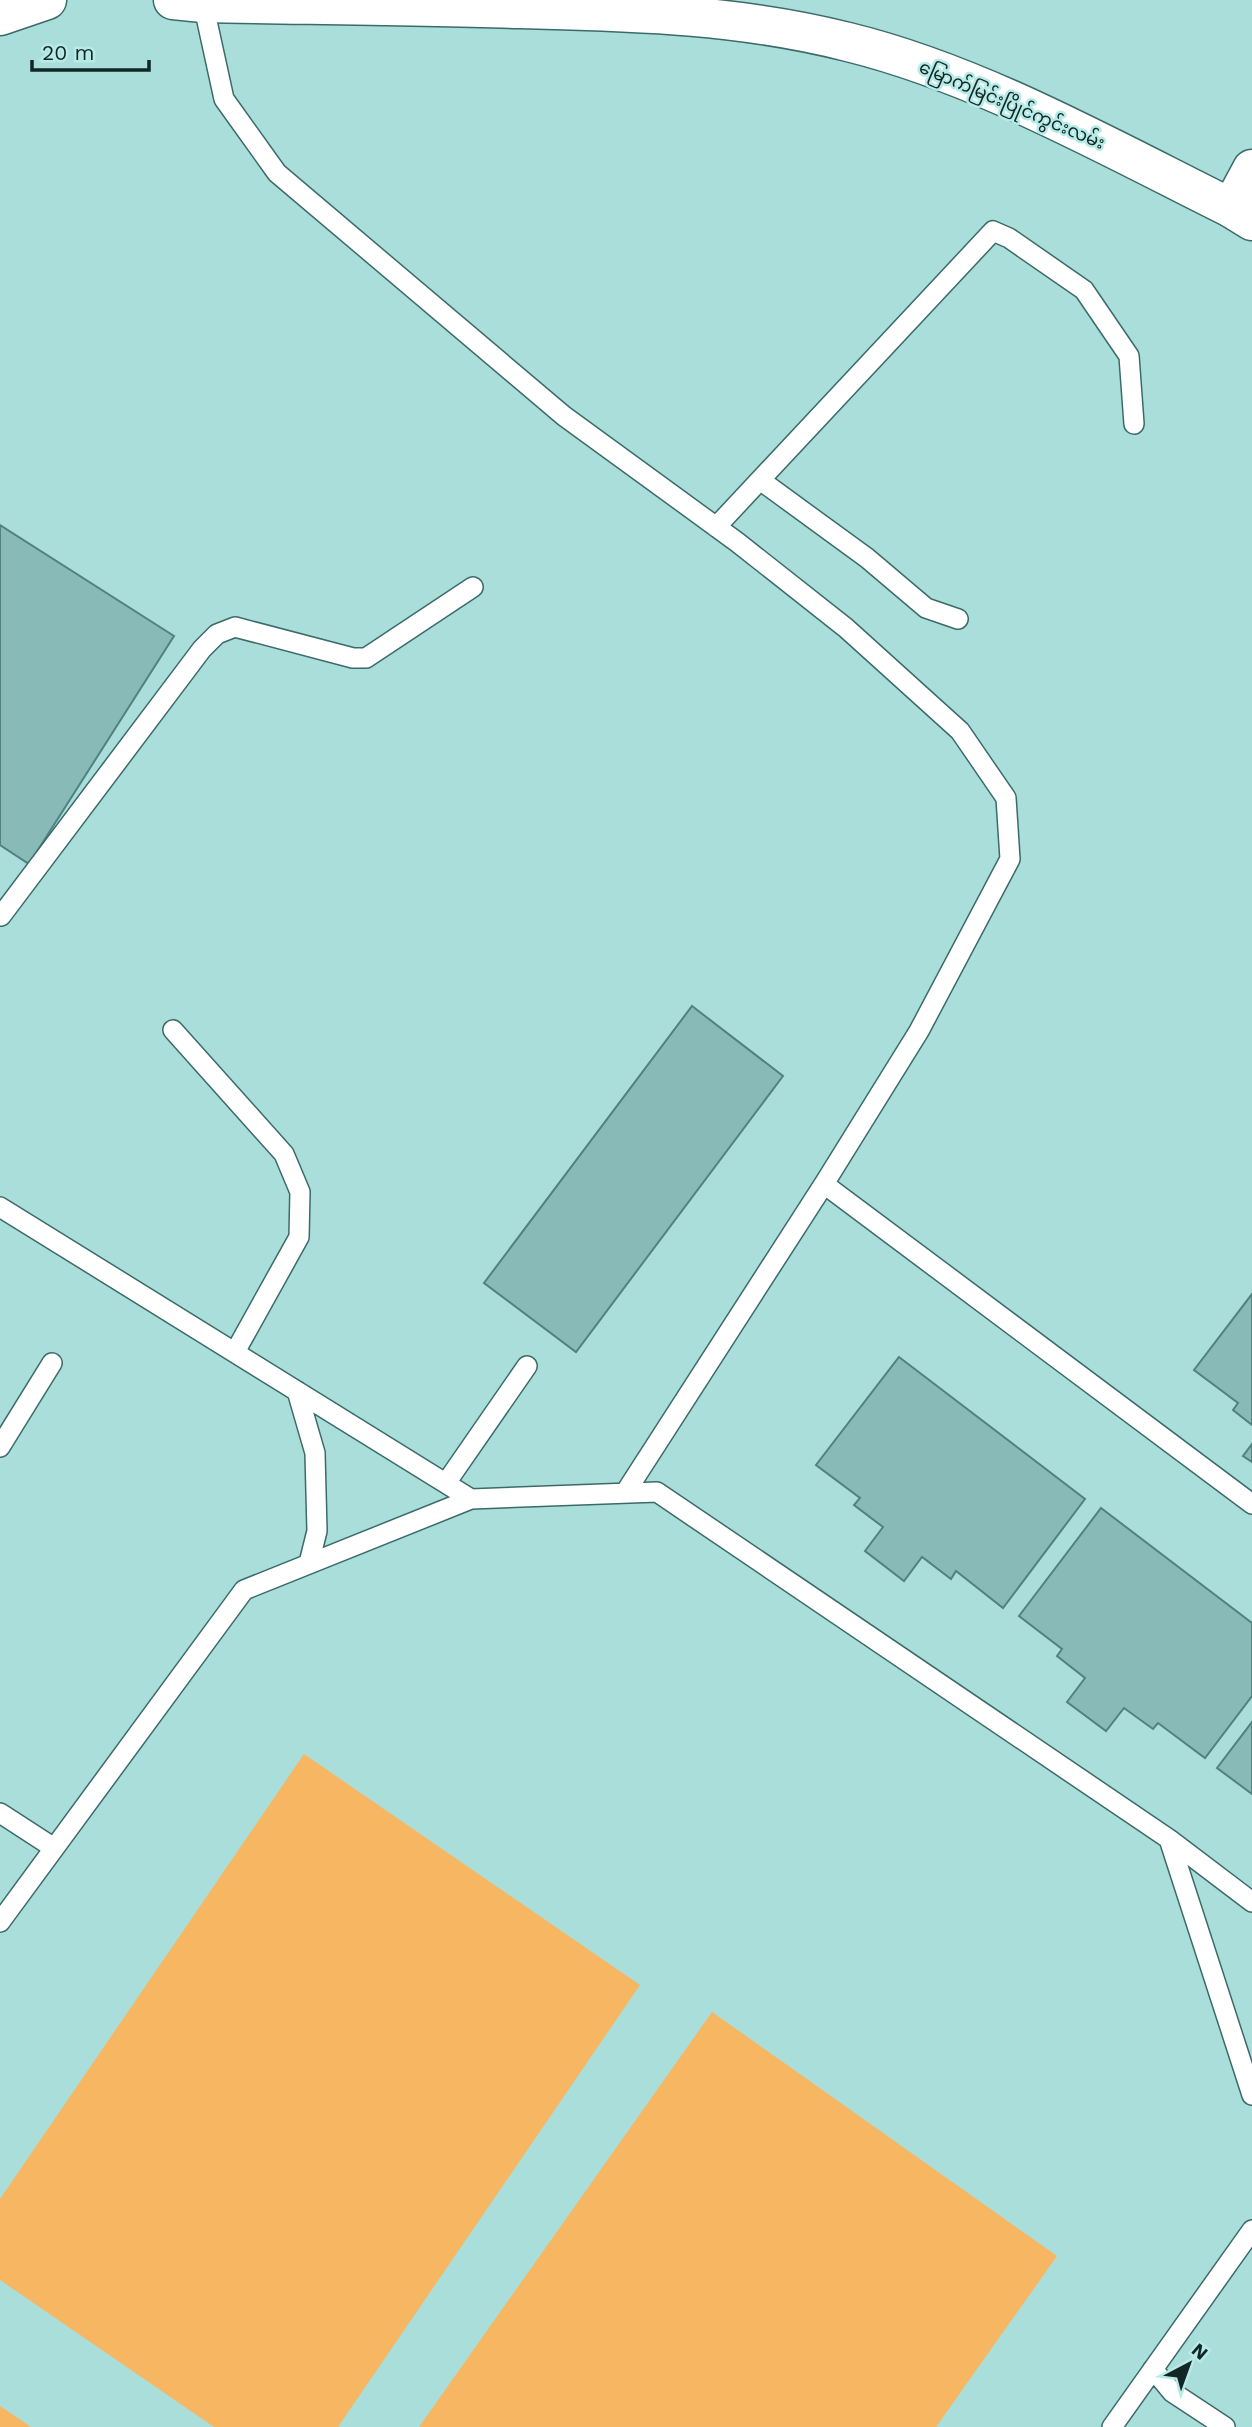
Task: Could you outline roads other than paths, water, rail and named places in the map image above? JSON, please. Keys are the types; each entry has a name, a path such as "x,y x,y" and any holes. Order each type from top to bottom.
{"main road":[{"path":"0,16 47,0"},
{"name":"မြောက်မြင်းပြိုင်ကွင်းလမ်း","path":"188,2 660,12 752,21 850,42 951,74 1081,133 1241,214"},
{"path":"1241,214 1252,169"}],"lane":[{"path":"188,2 224,99 276,173 564,416 716,527 846,628 960,732 1006,798 1010,859 919,1031 824,1185 625,1493"},
{"path":"716,527 993,231 1009,237 1084,290 1129,356 1134,424"},
{"path":"760,480 867,558 926,608 958,619"},
{"path":"0,916 202,649 218,634 235,627 353,659 366,658 473,587"},
{"path":"173,1030 284,1154 300,1192 299,1237 235,1352"},
{"path":"824,1185 1252,1504"},
{"path":"0,1207 471,1499"},
{"path":"0,1447 52,1363"},
{"path":"446,1483 527,1366"},
{"path":"298,1391 315,1453 317,1531 309,1563"},
{"path":"0,1922 244,1590 471,1499 657,1492 1168,1839 1252,1902"},
{"path":"0,1813 54,1849"},
{"path":"1168,1839 1252,2095"},
{"path":"1112,2427 1252,2230"},
{"path":"1153,2369 1172,2392 1225,2427"}]}
